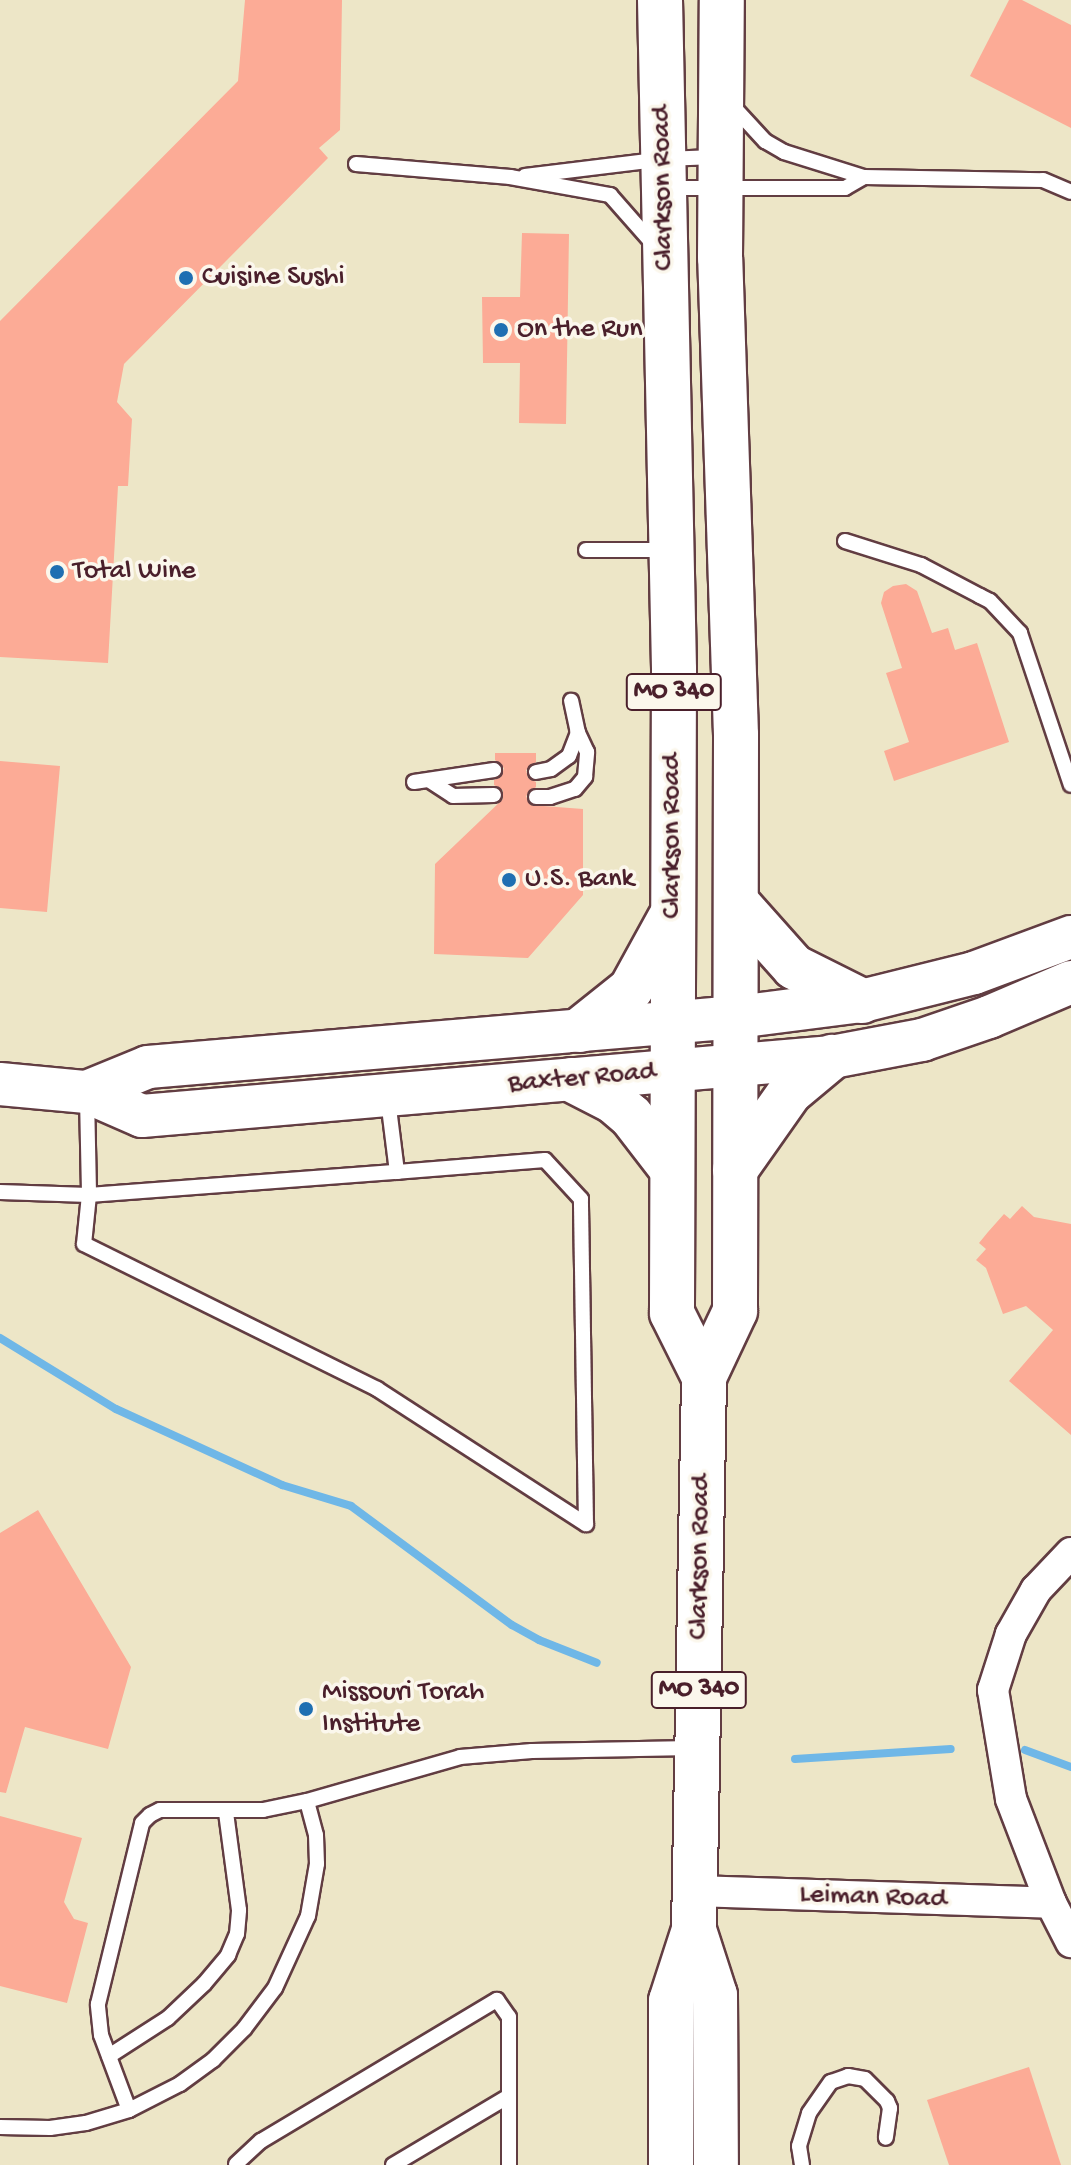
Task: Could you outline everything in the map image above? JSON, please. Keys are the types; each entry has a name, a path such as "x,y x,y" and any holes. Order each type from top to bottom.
{"main road":[{"name":"Clarkson Road","path":"660,0 673,550 672,1313 704,1377"},
{"name":"Clarkson Road","path":"671,2165 671,2001 694,1910 704,1377 735,1311 737,1017 734,650 719,172 722,0"},
{"path":"736,902 794,967 862,1001"},
{"path":"580,1030 631,989 672,914"},
{"name":"Baxter Road","path":"87,1092 148,1067 737,1017 862,1001 974,973 1071,937"},
{"name":"Baxter Road","path":"0,1084 87,1092 142,1116 832,1057 922,1040 989,1017 1071,982"},
{"path":"735,1170 790,1092 832,1057"},
{"path":"572,1080 613,1101 631,1116 649,1134 671,1168"},
{"name":"Clarkson Road","path":"694,1910 715,1995 716,2165"}],"street":[{"path":"1071,1553 1036,1590 1017,1623 993,1690 1011,1799 1051,1903 1071,1942"},
{"name":"Leiman Road","path":"694,1910 1051,1903"}],"lane":[{"path":"721,93 765,141 816,164 864,177 1043,180 1071,192"},
{"path":"356,164 510,177 610,195 666,258"},
{"path":"664,173 719,172"},
{"path":"510,177 719,172 845,188 864,177"},
{"path":"845,541 921,565 990,601 1010,622 1020,633 1071,785"},
{"path":"586,550 673,550"},
{"path":"536,797 550,797 575,789 585,777 587,752 577,731 571,701"},
{"path":"536,772 551,769 569,756 577,731"},
{"path":"414,782 468,771 494,770"},
{"path":"430,781 453,796 494,795"},
{"path":"0,1192 89,1195 545,1160 581,1199 586,1524 377,1389 84,1244 89,1195 87,1092"},
{"path":"388,1096 397,1172"},
{"path":"129,2110 101,2035 98,2004 142,1823 160,1810 226,1813 307,1801 460,1757 532,1751 698,1748"},
{"path":"0,2127 50,2128 86,2123 129,2110 180,2084 213,2060 244,2029 275,1988 294,1951 314,1888 316,1835 307,1801"},
{"path":"109,2056 168,2018 204,1984 228,1955 237,1934 239,1910 226,1813"},
{"path":"236,2165 261,2141 497,2000 509,2017 509,2165"},
{"path":"802,2165 799,2146 809,2113 831,2082 848,2076 865,2079 887,2101 890,2108 886,2138"},
{"path":"393,2165 509,2096"}],"building":[{"path":"245,0 342,0 340,130 319,148 328,158 124,364 117,402 132,419 128,486 118,486 108,663 0,657 0,321 238,81"},
{"path":"1009,0 1022,0 1071,25 1071,128 970,76"},
{"path":"522,233 569,234 566,424 519,423 520,363 483,363 482,297 520,297"},
{"path":"906,584 917,591 932,633 948,628 955,650 977,643 1009,742 894,781 884,751 909,742 886,673 902,668 881,603 884,592 893,586"},
{"name":"U.S. Bank","path":"495,753 536,753 536,762 526,770 528,778 536,782 536,787 526,796 530,805 583,809 583,895 528,958 434,954 435,864 503,799 503,790 494,785 494,780 501,777 504,768 495,760"},
{"path":"0,761 60,766 47,912 0,908"},
{"path":"1022,1206 1034,1217 1071,1224 1071,1435 1009,1381 1053,1330 1026,1306 1003,1314 986,1268 976,1260 986,1249 979,1243 988,1232 1004,1214 1010,1219"},
{"path":"38,1510 131,1667 108,1749 25,1727 6,1793 0,1792 0,1533"},
{"path":"0,1816 82,1838 64,1902 74,1919 88,1923 67,2003 0,1986"},
{"path":"1029,2067 1061,2165 949,2165 927,2100"}],"waterway":[{"path":"0,1338 116,1409 282,1485 351,1506 512,1625 539,1640 597,1663"},
{"path":"795,1759 951,1749"},
{"path":"1025,1750 1071,1767"}],"place":[{"name":"Cuisine Sushi","path":"186,278"},
{"name":"On the Run","path":"501,330"},
{"name":"Total Wine","path":"57,572"},
{"name":"U.S. Bank","path":"509,880"},
{"name":"Missouri Torah Institute","path":"306,1709"}]}
